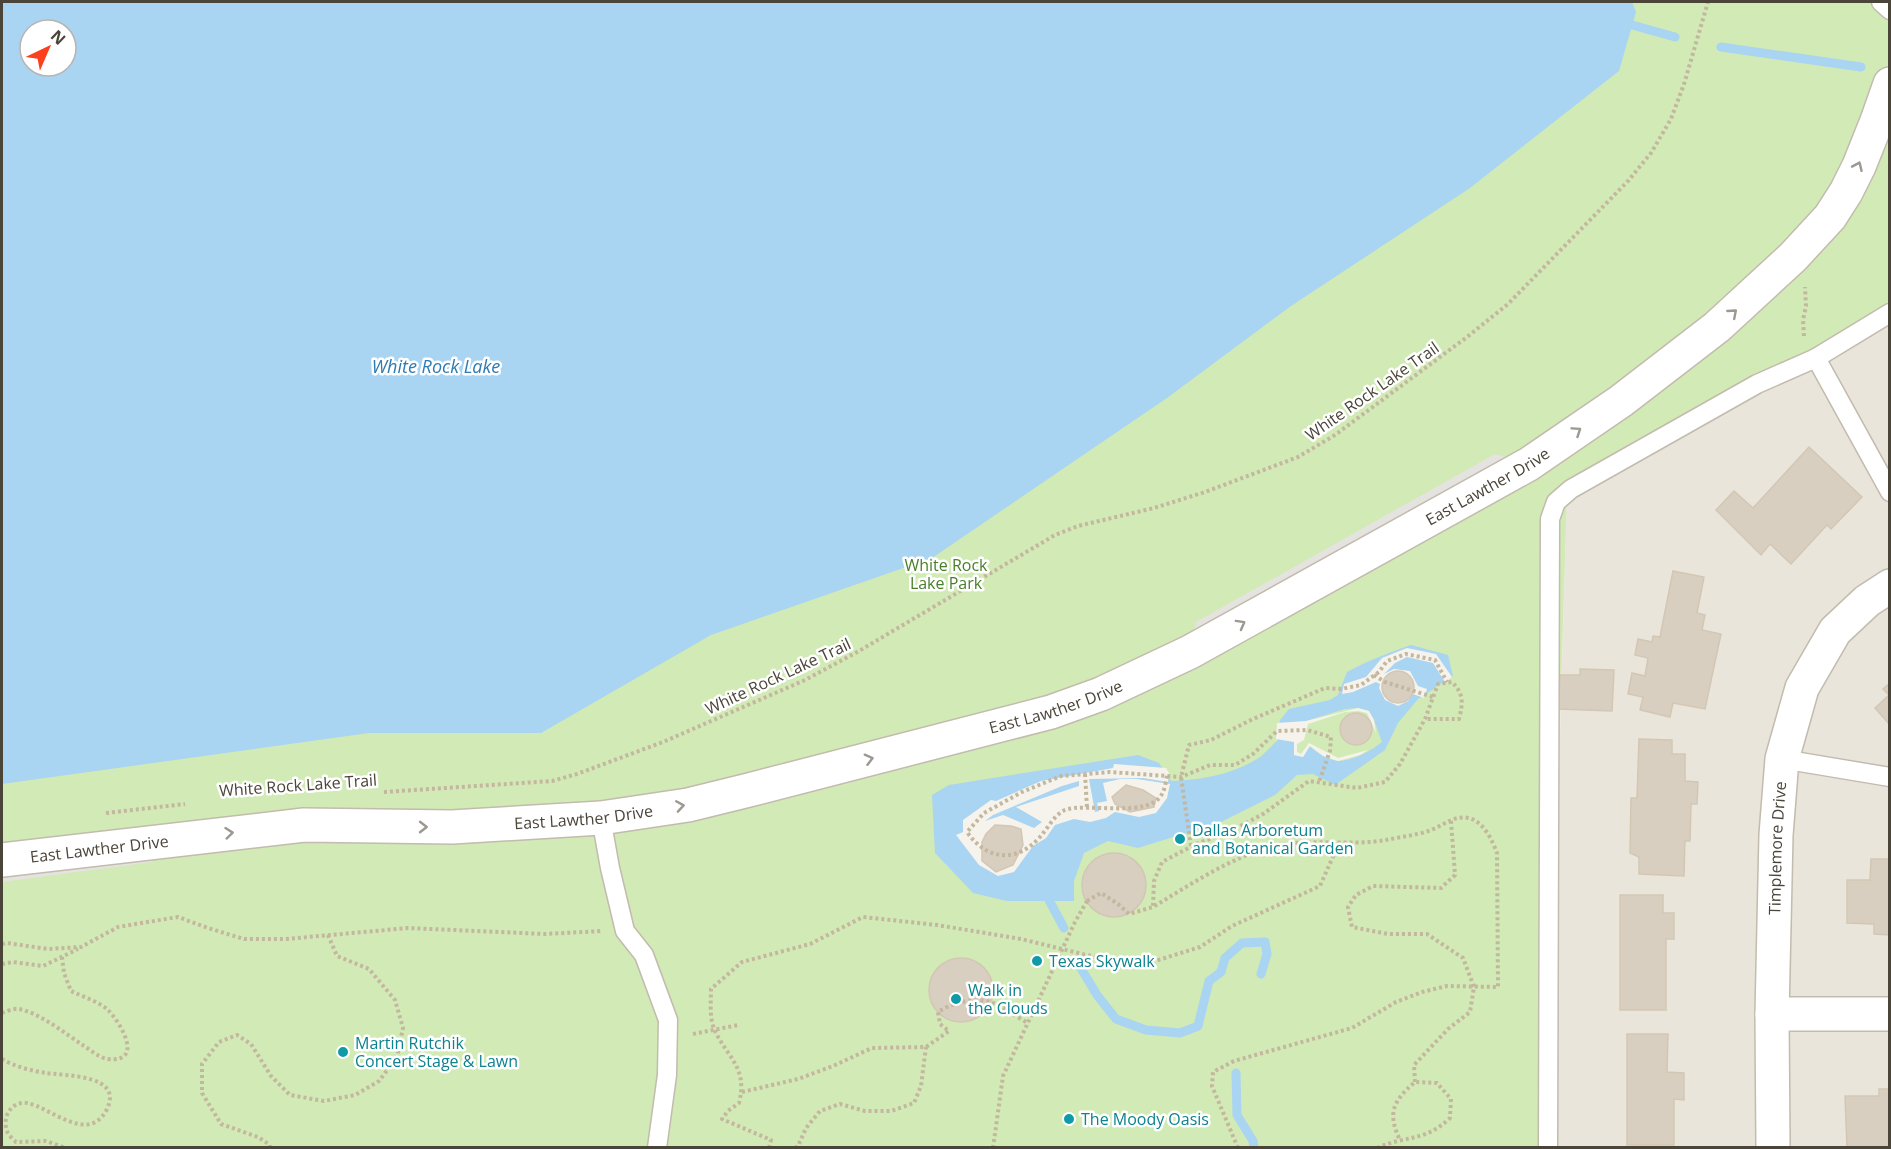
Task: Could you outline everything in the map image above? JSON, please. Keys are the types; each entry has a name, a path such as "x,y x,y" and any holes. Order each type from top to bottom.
{"street":[{"name":"East Lawther Drive","path":"2,860 304,825 452,827 601,818 688,805 1051,712 1101,694 1190,652 1529,464 1621,401 1717,327 1793,257 1830,217 1846,192 1877,121 1890,84"},
{"name":"Timplemore Drive","path":"1773,1148 1772,1014 1776,835 1782,759 1802,688 1835,631 1867,601 1890,586"},
{"path":"1772,1014 1890,1014"}],"lane":[{"path":"1881,2 1890,10"},
{"path":"1548,1148 1550,531 1556,502 1571,489 1757,384 1816,358 1890,313"},
{"path":"1816,358 1890,492"},
{"path":"1782,759 1890,777"},
{"path":"601,818 610,868 626,931 644,955 668,1020 667,1075 657,1148"}],"path":[{"name":"White Rock Lake Trail","path":"379,792 552,781 577,774 663,742 814,676 1055,535 1205,492 1298,457 1335,435 1508,304 1629,182 1651,153 1671,119 1684,84 1708,2"},
{"path":"1793,257 1806,291 1804,337 1816,358"},
{"path":"1191,846 1181,778 1189,745 1211,740 1253,718 1325,688 1341,689 1361,685 1387,661 1406,654 1436,660 1447,682"},
{"path":"1374,675 1433,697"},
{"path":"1153,907 1154,881 1162,862 1191,846 1231,831 1263,814 1309,781 1357,788 1385,782 1400,764 1425,719 1438,684 1452,682 1461,690 1463,703 1459,719 1425,719"},
{"path":"1167,776 1162,794 1156,801 1139,807 1065,810 1052,820 1039,838 1020,854 1000,856 977,846 968,832 984,813 1022,792 1061,776 1110,772 1167,776 1181,778 1210,765 1235,765 1253,754 1278,731 1307,730 1330,737 1330,751 1319,782"},
{"path":"1085,774 1087,808"},
{"path":"97,814 192,804"},
{"path":"993,1148 1003,1076 1087,901 1101,893 1119,904 1129,914 1153,907 1236,859 1265,848 1299,843 1384,840 1430,831 1458,817 1473,819 1490,835 1497,853 1498,987 1447,986 1422,992 1396,1002 1352,1028 1234,1061 1213,1072 1212,1086 1238,1148"},
{"path":"1415,1082 1414,1065 1448,1029 1470,1012 1474,987 1463,958 1426,934 1388,934 1352,927 1348,907 1356,895 1373,886 1441,888 1455,875 1451,820"},
{"path":"769,1148 771,1140 722,1119 739,1103 742,1092 737,1064 715,1030 711,1014 711,989 742,962 810,944 863,917 937,925 1021,939 1136,967 1200,946 1232,926 1320,885 1339,843"},
{"path":"2,963 13,962 43,966 118,927 178,917 244,939 286,939 408,928 545,934 626,931"},
{"path":"270,1148 270,1145 258,1137 221,1124 202,1092 202,1064 219,1042 237,1035 251,1044 271,1076 290,1095 324,1101 355,1095 379,1081 397,1057 403,1028 395,1000 369,969 338,956 328,935"},
{"path":"2,944 48,949 81,947"},
{"path":"2,1013 17,1009 34,1015 102,1058 120,1058 126,1053 128,1047 126,1036 122,1027 107,1010 98,1003 71,991 64,973 62,957"},
{"path":"742,1092 798,1079 872,1048 926,1047 949,1031 940,1024 938,1012 951,1004 973,1001 990,1002 1028,1023"},
{"path":"668,1035 694,1034 738,1025"},
{"path":"795,1148 806,1128 820,1111 840,1104 865,1111 891,1111 914,1103 921,1086 926,1047"},
{"path":"2,1059 44,1073 92,1078 102,1084 108,1092 110,1104 104,1115 92,1124 68,1122 27,1103 10,1108 6,1116 7,1132 16,1142 46,1141 66,1148"},
{"path":"1377,1148 1400,1140 1422,1137 1442,1127 1450,1118 1451,1099 1437,1083 1415,1082 1403,1092 1395,1104 1392,1124 1400,1140"}],"shaded area":[{"path":"1889,323 1889,1147 1548,1148 1567,495"},
{"path":"1495,454 1529,464 1190,652 1196,622"},
{"path":"171,840 152,862 2,882 2,860"}],"green space":[{"name":"White Rock Lake Park","path":"2,2 1889,2 1889,323 1567,495 1547,1147 2,1148"}],"water":[{"name":"White Rock Lake","path":"2,2 1632,2 1636,12 1619,71 1470,188 1291,306 1167,398 932,558 711,635 541,733 369,733 2,784"},
{"path":"1411,645 1448,655 1453,676 1418,699 1398,723 1385,750 1335,785 1313,774 1297,775 1275,795 1221,822 1138,848 1108,841 1084,853 1074,881 1074,901 1007,901 973,893 935,853 932,795 949,785 1138,755 1159,763 1171,781 1226,773 1257,759 1278,740 1280,720 1289,709 1330,700 1338,695 1347,672","holes":["1358,708 1369,711 1382,742 1368,752 1350,759 1335,761 1309,746 1303,757 1294,755 1295,742 1306,721 1345,709"]}],"pier":[{"path":"1407,648 1436,654 1452,677 1445,682 1433,663 1407,657 1395,663 1384,674 1394,669 1410,671 1418,686 1427,689 1424,698 1413,694 1408,701 1398,706 1385,700 1379,688 1380,684 1376,682 1342,694 1344,684 1366,677 1382,658"},
{"path":"1358,708 1369,711 1374,720 1376,733 1367,713 1345,712 1308,724 1304,740 1297,744 1297,752 1301,754 1309,743 1338,758 1368,750 1360,755 1338,761 1323,756 1310,746 1303,757 1294,755 1294,742 1276,739 1277,723 1306,721"},
{"path":"1114,764 1166,768 1169,773 1168,782 1143,778 1089,779 1095,812 1099,811 1097,803 1107,801 1103,783 1120,779 1137,779 1170,784 1167,798 1156,813 1139,817 1115,812 1106,818 1090,822 1074,819 1055,825 1046,838 1033,846 1014,872 998,876 979,865 956,835 963,832 963,820 991,800 996,801 1041,781 1113,768","holes":["1079,781 1079,786 1016,807 1042,822 1034,828 1003,815 985,821 993,815 1062,786"]}],"building":[{"path":"1809,447 1862,497 1831,529 1827,525 1791,564 1770,544 1761,555 1716,510 1734,491 1753,508"},
{"path":"1673,571 1704,577 1697,613 1705,615 1702,630 1721,634 1705,709 1673,703 1670,717 1640,710 1643,697 1628,694 1632,673 1645,676 1648,658 1635,655 1638,639 1652,642 1653,636 1660,637"},
{"path":"1580,669 1614,670 1612,711 1558,709 1560,675 1580,675"},
{"path":"1398,671 1409,676 1414,687 1409,698 1398,703 1387,698 1382,687 1387,676"},
{"path":"1890,683 1890,725 1875,708 1889,695 1883,689"},
{"path":"1356,713 1367,718 1372,729 1367,740 1356,745 1345,740 1340,729 1345,718"},
{"path":"1639,739 1672,740 1672,754 1685,754 1685,781 1698,782 1697,804 1691,804 1690,841 1685,841 1684,876 1639,874 1639,857 1630,853 1631,798 1637,798"},
{"path":"1126,785 1143,790 1156,798 1154,807 1130,812 1115,804 1112,797"},
{"path":"995,825 1021,829 1023,845 1013,865 996,872 982,861 982,842"},
{"path":"1114,853 1132,858 1137,862 1141,867 1146,885 1141,903 1137,908 1132,912 1114,917 1096,912 1091,908 1087,903 1082,885 1087,867 1091,862 1096,858"},
{"path":"1871,859 1890,859 1890,935 1874,934 1874,924 1847,923 1847,880 1870,880"},
{"path":"1620,895 1663,895 1663,913 1674,913 1674,939 1666,939 1666,1010 1620,1010"},
{"path":"961,958 979,964 987,972 993,990 987,1008 979,1016 961,1022 943,1016 935,1008 929,990 935,972 943,964"},
{"path":"1627,1034 1668,1034 1667,1072 1684,1073 1684,1100 1674,1099 1674,1145 1627,1145"},
{"path":"1879,1089 1890,1089 1890,1148 1847,1148 1845,1096 1879,1096"}],"waterway":[{"path":"1632,25 1675,37"},
{"path":"1721,47 1861,67"},
{"path":"1046,890 1064,928"},
{"path":"1076,960 1097,995 1116,1019 1146,1030 1180,1033 1198,1026 1209,981 1221,972 1225,958 1242,943 1265,942 1267,954 1261,974"},
{"path":"1236,1073 1237,1115 1253,1141 1254,1148"}],"place":[{"name":"Dallas Arboretum and Botanical Garden","path":"1180,839"},
{"name":"Texas Skywalk","path":"1037,961"},
{"name":"Walk in the Clouds","path":"956,999"},
{"name":"Martin Rutchik Concert Stage & Lawn","path":"343,1052"},
{"name":"The Moody Oasis","path":"1069,1119"}]}
